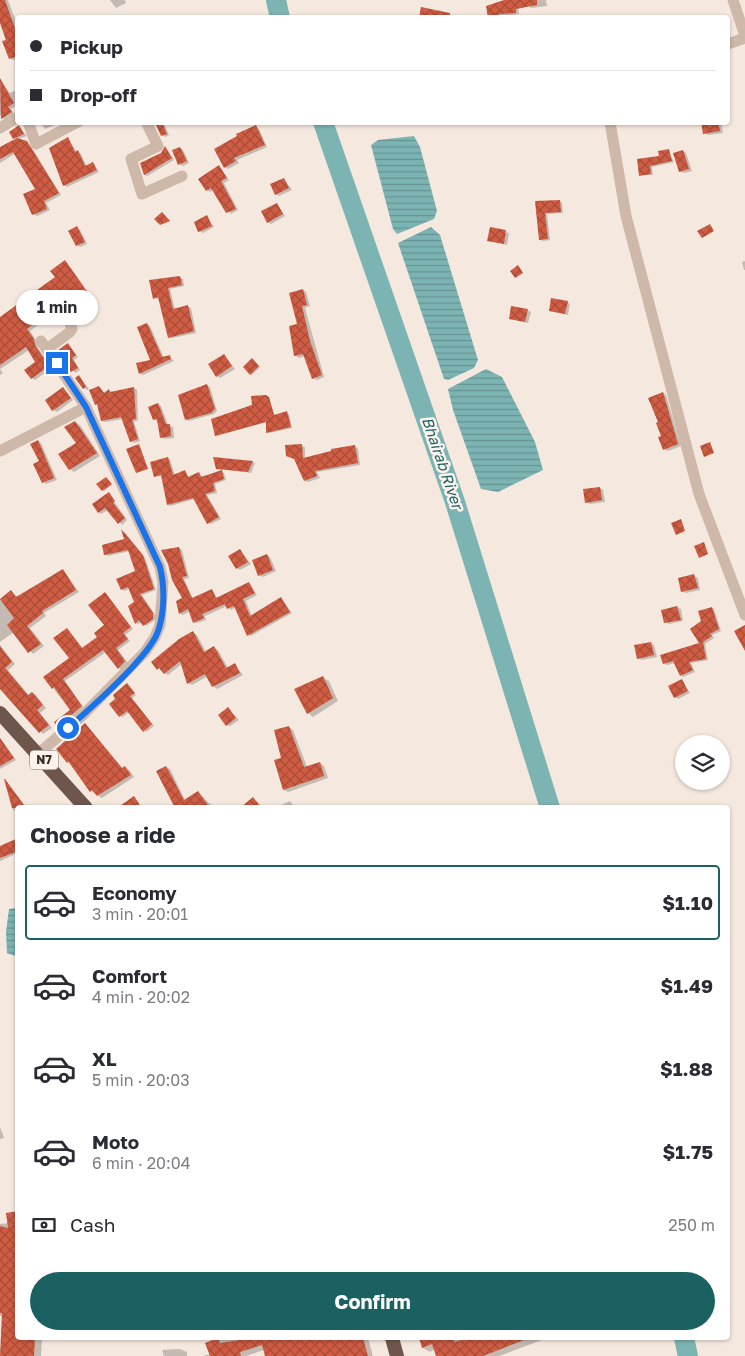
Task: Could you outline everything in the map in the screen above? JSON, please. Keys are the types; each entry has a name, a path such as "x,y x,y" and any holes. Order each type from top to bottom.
{"highway":[{"name":"N7","path":"0,713 83,805"},
{"path":"393,1340 397,1356"}],"street":[{"path":"730,43 745,37 734,0"},
{"path":"0,128 15,119"},
{"path":"29,125 36,144 72,125"},
{"path":"148,125 158,146 131,159 142,194 182,176"},
{"path":"611,125 626,216 699,494 745,615"},
{"path":"38,754 83,715 145,652 160,625 163,582 160,567 86,407 44,345 70,332 72,328 68,318"},
{"path":"0,451 86,407"}],"water":[{"path":"414,136 420,147 437,211 434,219 397,234 393,229 371,145 378,140"},
{"path":"431,227 440,235 478,360 474,368 448,380 444,379 398,243"},
{"path":"486,369 502,377 535,442 543,470 498,492 481,489 453,410 448,389"},
{"path":"15,908 15,956 7,953 6,932 9,909"}],"building":[{"path":"0,0 5,0 15,28 15,57 9,59 2,41 6,40 0,23"},
{"path":"504,0 537,0 537,5 516,9 516,13 499,15 488,15 486,6"},
{"path":"421,7 450,13 450,15 420,15"},
{"path":"0,78 14,103 8,107 12,112 1,119"},
{"path":"19,125 24,134 13,139 9,132"},
{"path":"156,125 163,125 167,134 161,136"},
{"path":"256,125 265,145 234,158 236,161 224,168 214,149 237,136 236,134"},
{"path":"702,125 719,125 720,131 703,134"},
{"path":"68,137 75,152 78,150 85,166 93,162 97,170 63,186 49,148"},
{"path":"17,138 27,141 59,193 44,201 47,209 32,215 23,194 35,189 13,152 0,159 0,147"},
{"path":"165,146 172,158 144,175 140,163 161,153"},
{"path":"180,147 187,161 178,165 172,150"},
{"path":"669,149 672,161 650,166 651,174 639,176 637,159 659,156 658,151"},
{"path":"683,150 689,169 679,172 673,153"},
{"path":"219,165 227,178 221,181 236,209 226,213 211,188 206,191 198,179"},
{"path":"284,178 289,188 275,195 270,184"},
{"path":"560,200 561,212 545,213 548,239 539,240 535,201"},
{"path":"277,203 283,214 267,223 261,211"},
{"path":"162,212 170,221 160,225 154,219"},
{"path":"207,215 212,226 198,232 194,222"},
{"path":"710,224 714,231 702,238 697,231"},
{"path":"77,226 85,242 76,246 68,231"},
{"path":"490,227 506,230 504,244 487,241"},
{"path":"65,260 91,297 75,306 69,297 27,329 49,366 31,379 24,370 35,362 26,347 0,365 0,317 55,277 50,271"},
{"path":"518,265 523,273 515,278 510,271"},
{"path":"180,276 182,285 168,288 173,309 188,305 194,331 168,338 158,297 153,299 149,280"},
{"path":"303,289 307,305 302,306 310,341 322,375 312,379 303,354 294,356 289,326 297,324 289,293"},
{"path":"551,298 568,301 565,314 549,311"},
{"path":"511,306 528,309 525,322 509,319"},
{"path":"147,323 162,357 170,355 171,359 139,374 136,363 150,360 137,327"},
{"path":"68,343 76,355 72,358 78,368 71,372 57,351"},
{"path":"224,354 232,366 216,377 208,364"},
{"path":"252,358 259,366 250,375 243,367"},
{"path":"79,375 86,387 83,389 75,378"},
{"path":"207,384 215,409 211,413 185,420 178,395"},
{"path":"99,386 104,393 109,389 110,392 134,387 136,419 132,420 138,439 130,442 121,417 101,421 97,404 95,405 89,390"},
{"path":"63,387 71,398 52,411 45,400"},
{"path":"663,392 678,444 663,450 658,437 661,436 656,423 658,422 648,398"},
{"path":"266,395 269,397 274,415 287,411 291,427 266,433 266,422 215,436 211,419 252,405 251,396"},
{"path":"158,403 166,424 170,424 171,436 160,438 157,419 153,420 148,407"},
{"path":"75,421 97,453 69,470 58,454 76,443 64,427"},
{"path":"38,440 54,478 42,483 33,464 39,461 30,444"},
{"path":"710,442 714,453 704,457 700,446"},
{"path":"139,444 148,469 136,473 126,449"},
{"path":"302,444 303,458 331,451 331,449 355,445 358,463 315,471 317,476 304,481 294,459 286,456 285,445"},
{"path":"168,457 173,475 185,470 188,477 199,472 201,477 222,470 224,479 213,483 215,491 205,494 219,517 207,524 193,498 167,505 161,475 154,477 150,462"},
{"path":"213,457 253,461 248,472 216,469"},
{"path":"106,477 112,484 102,491 96,484"},
{"path":"600,487 602,500 585,503 583,489"},
{"path":"109,492 115,501 113,503 125,518 118,524 105,508 98,513 92,504"},
{"path":"681,519 685,531 676,535 671,523"},
{"path":"121,529 143,555 154,589 140,594 153,613 153,619 143,626 139,620 135,624 128,606 134,602 128,587 121,590 116,579 135,571 128,550 104,555 102,545 124,539"},
{"path":"704,542 708,554 699,558 694,546"},
{"path":"179,547 187,576 182,577 192,598 212,589 216,598 249,582 255,593 243,599 250,616 281,597 290,612 247,636 234,606 227,609 225,604 202,614 204,618 193,623 188,609 179,614 176,601 182,598 172,580 168,564 161,550"},
{"path":"240,549 248,562 236,569 228,556"},
{"path":"267,554 273,570 258,576 252,560"},
{"path":"63,569 76,590 42,611 43,613 27,626 41,644 28,653 7,625 14,618 0,599 11,590 16,597"},
{"path":"694,574 698,588 681,592 678,578"},
{"path":"105,592 131,627 123,633 128,639 116,648 125,661 118,669 103,650 63,679 82,706 57,727 54,722 70,710 54,687 52,689 43,677 69,658 53,638 67,628 82,648 97,637 94,633 104,625 88,605"},
{"path":"677,606 681,620 664,623 661,610"},
{"path":"712,607 719,629 710,634 712,636 703,642 706,659 689,662 693,670 680,676 673,661 663,664 660,655 699,643 690,629 701,621 698,611"},
{"path":"745,625 745,651 734,631"},
{"path":"193,631 204,652 214,646 226,668 235,663 240,673 212,687 205,674 187,684 180,661 164,674 159,668 157,670 151,662 179,639"},
{"path":"651,642 654,655 637,659 634,645"},
{"path":"0,646 12,662 5,668 28,695 32,692 43,705 37,710 49,725 39,733 0,689"},
{"path":"323,676 333,698 307,714 294,689"},
{"path":"682,679 688,691 674,698 668,686"},
{"path":"127,683 135,693 130,696 152,724 143,732 127,711 119,717 109,704 115,699 113,695"},
{"path":"228,707 236,718 226,726 218,715"},
{"path":"85,723 122,768 125,766 131,775 97,796 92,790 90,792 68,761 67,763 56,749"},
{"path":"289,726 304,767 320,762 324,776 283,790 274,760 281,758 274,730"},
{"path":"0,738 14,758 0,766"},
{"path":"166,766 184,800 198,791 208,805 173,805 156,771"},
{"path":"4,779 24,805 15,805 15,808 12,808"},
{"path":"134,796 140,805 121,805"},
{"path":"253,797 260,805 244,805"},
{"path":"15,839 15,852 0,858 0,846"},
{"path":"15,1212 15,1340 35,1340 34,1356 0,1356 2,1313 0,1313 0,1226 8,1228 6,1213"},
{"path":"213,1340 219,1340 220,1343 240,1340 364,1340 368,1356 265,1356 262,1345 240,1352 241,1356 210,1356 205,1343"},
{"path":"420,1340 454,1340 455,1342 461,1340 524,1340 483,1356 436,1356 432,1344 422,1348"}],"waterway":[{"name":"Bhairab River","path":"276,0 279,15"},
{"name":"Bhairab River","path":"324,125 455,502 549,805"},
{"name":"Bhairab River","path":"684,1340 688,1356"}],"route":[{"path":"57,363 86,407 160,567 163,582 160,625 155,637 145,652 68,728"}]}
